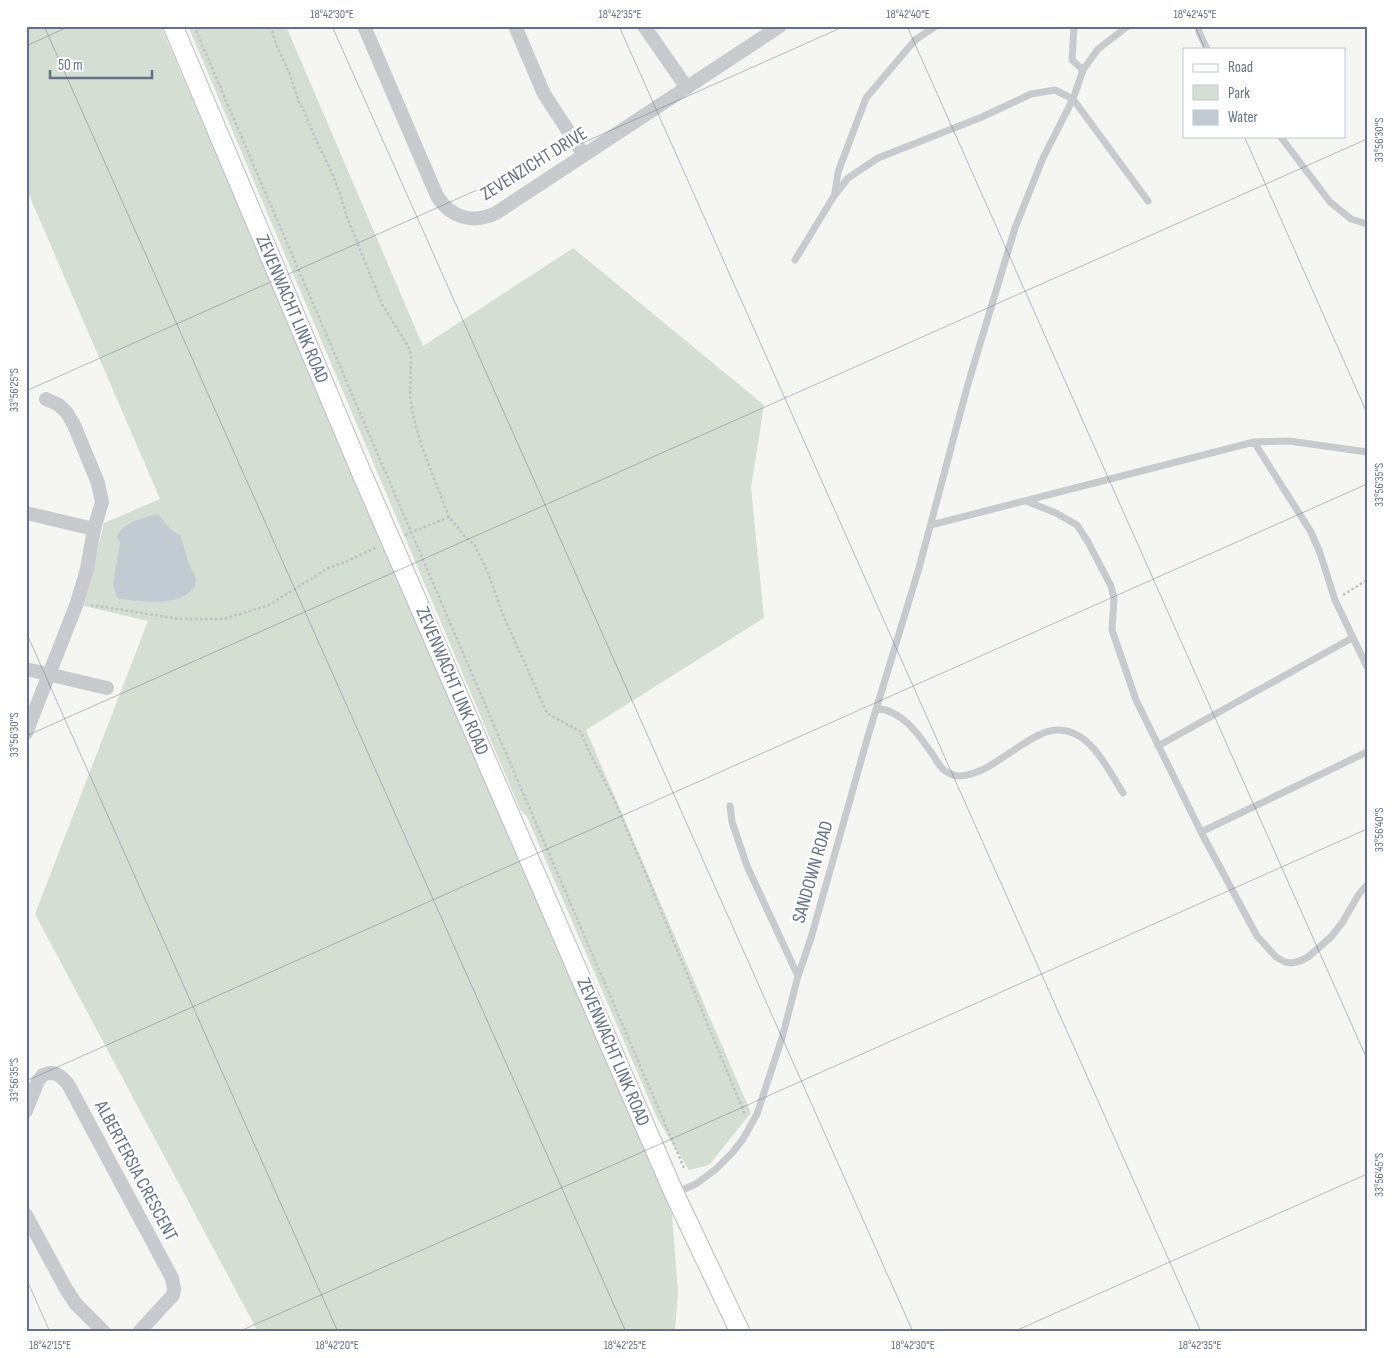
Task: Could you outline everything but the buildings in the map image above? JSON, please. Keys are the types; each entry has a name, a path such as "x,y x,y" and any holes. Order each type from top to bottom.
{"street":[{"name":"ZEVENWACHT LINK ROAD","path":"173,26 391,541 674,1193 740,1332"},
{"name":"ZEVENZICHT DRIVE","path":"364,26 437,196 447,209 454,214 470,219 488,217 584,156 780,26"},
{"path":"515,26 544,94 584,156"},
{"path":"644,26 687,88"},
{"path":"26,733 77,603 102,502 98,483 74,425 67,413 59,405 46,398"},
{"path":"26,514 94,529"},
{"path":"26,669 107,688"},
{"name":"ALBERTERSIA CRESCENT","path":"26,1111 38,1081 43,1075 55,1073 61,1076 68,1084 172,1278 174,1289 172,1295 139,1332"},
{"path":"26,1215 66,1289 76,1304 104,1332"}],"lane":[{"path":"834,196 838,172 866,98 915,40 936,26"},
{"path":"1074,26 1072,60 1083,70"},
{"name":"SANDOWN ROAD","path":"674,1193 696,1184 716,1169 743,1139 757,1114 782,1038 798,976 931,525 968,384 1015,228 1043,158 1072,99 1083,70 1098,49 1128,26"},
{"path":"1198,26 1207,48"},
{"path":"795,260 834,196 848,178 878,158 982,117 1031,94 1055,90 1072,99 1148,201"},
{"path":"1282,138 1330,202 1351,219 1367,224"},
{"path":"931,525 1254,442 1289,441 1367,452"},
{"path":"1254,442 1311,532 1335,600 1367,667"},
{"path":"1026,501 1056,513 1077,525 1088,542 1111,586 1114,598 1112,630 1136,700 1201,832 1257,936 1276,958 1292,964 1308,957 1331,937 1367,886"},
{"path":"1158,746 1352,638"},
{"path":"877,708 888,709 906,721 943,769 952,775 966,776 978,772 1040,735 1053,730 1064,730 1075,734 1090,744 1104,762 1123,793"},
{"path":"1201,832 1367,752"},
{"path":"730,806 732,822 748,866 798,976"}],"path":[{"path":"194,26 684,1168"},
{"path":"270,26 299,102 340,193 347,217 382,304 412,355 410,397 414,420 422,447 449,517 465,537 474,544 488,572 507,624 547,713 581,732 616,805 745,1115 751,1125"},
{"path":"77,603 179,618 224,619 269,605 330,567 449,517"},
{"path":"1335,600 1367,580"}],"green space":[{"path":"26,26 161,26 672,1214 678,1292 675,1332 258,1332 35,914 148,621 84,606 104,523 160,499 26,188"},
{"path":"188,26 286,26 423,346 573,248 764,405 751,488 764,618 586,730 751,1113 709,1165 689,1170 658,1120 527,817 520,809"}],"water":[{"path":"158,514 170,529 181,536 188,562 196,578 195,587 184,596 167,601 141,601 117,598 113,585 120,543 117,537 129,524"}]}
